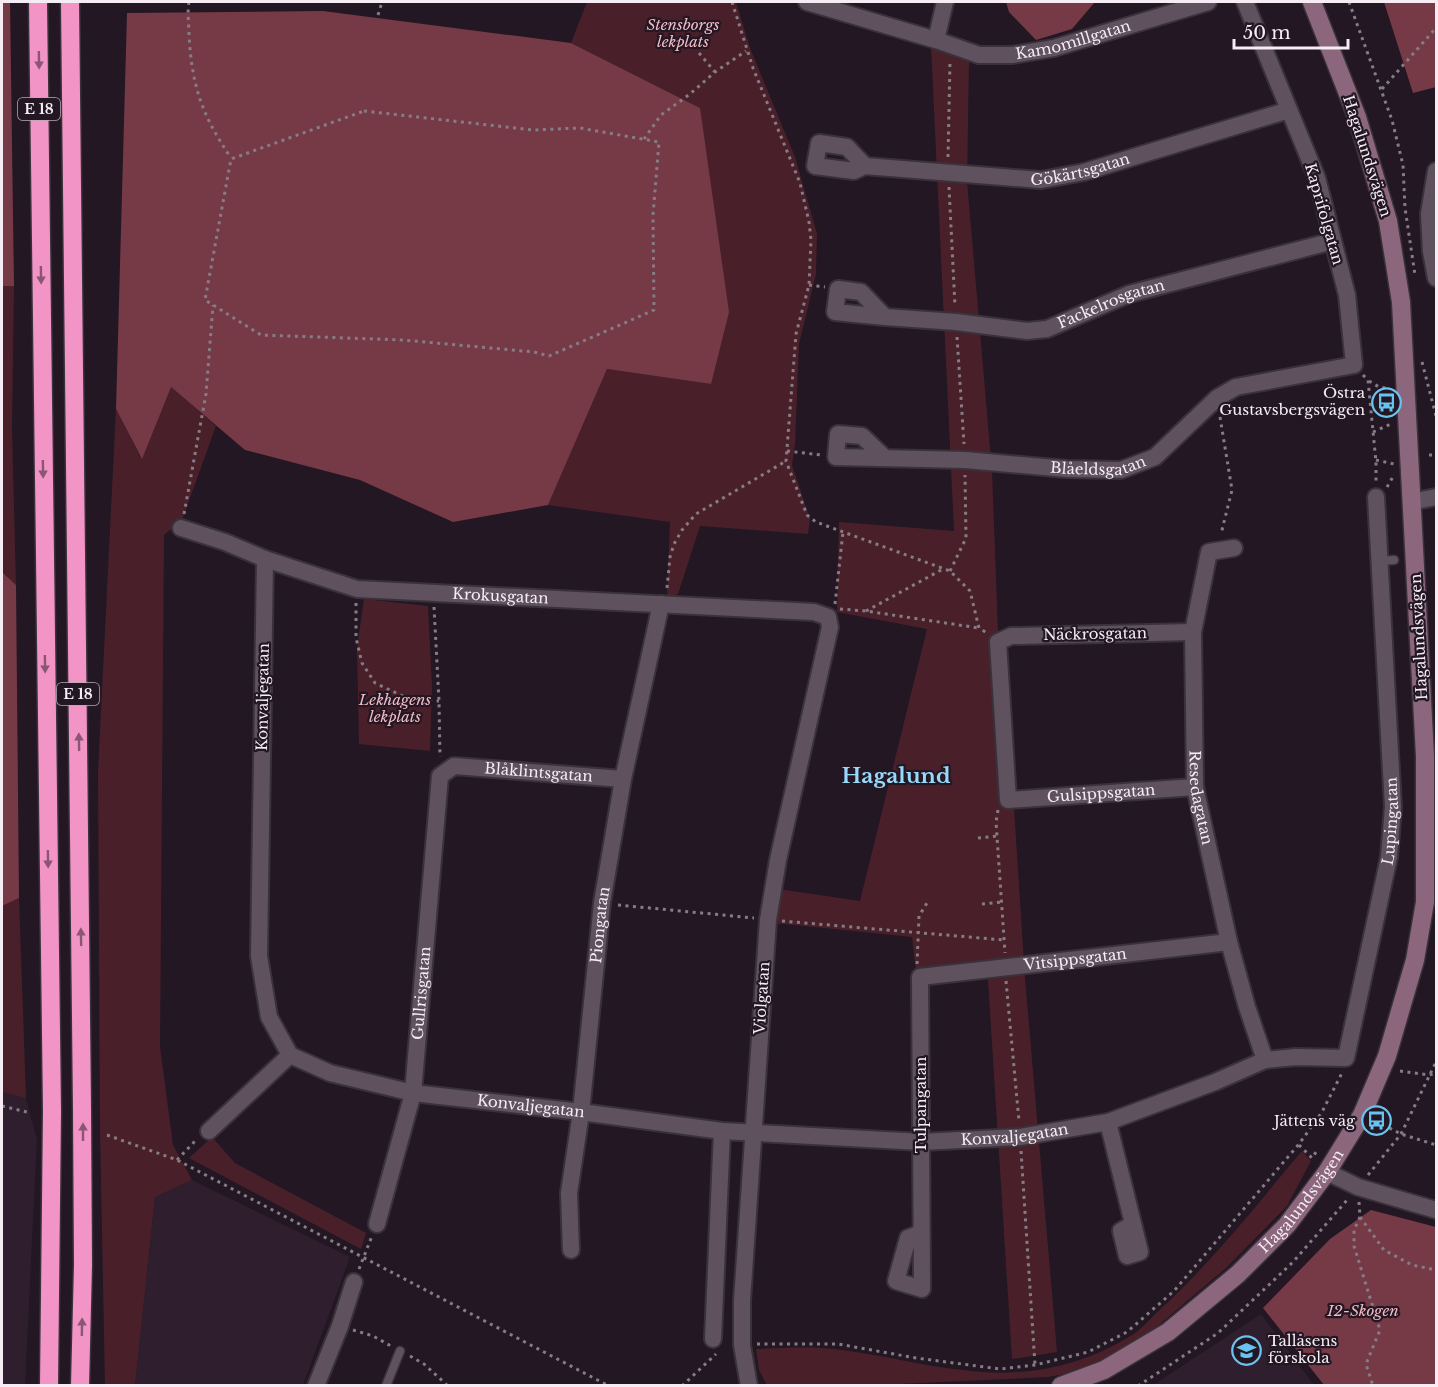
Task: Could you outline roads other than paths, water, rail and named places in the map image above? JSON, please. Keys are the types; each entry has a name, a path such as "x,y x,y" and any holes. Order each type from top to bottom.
{"highway":[{"name":"E 18","path":"38,2 52,1111 50,1386"},
{"name":"E 18","path":"70,2 82,1109 83,1265 80,1386"}],"street":[{"name":"Kamomillgatan","path":"807,2 979,55 1012,55 1054,48 1208,2"},
{"path":"936,40 945,2"},
{"name":"Kaprifolgatan","path":"1245,2 1317,178 1347,295 1354,365"},
{"name":"Hagalundsvägen","path":"1071,1384 1104,1370 1168,1332 1238,1274 1287,1225 1327,1172 1362,1115 1387,1056 1415,960 1425,902 1425,756 1401,302 1388,221 1357,117 1312,2"},
{"name":"Gökärtsgatan","path":"865,166 1041,180 1084,172 1288,110"},
{"path":"1436,171 1429,214 1431,251 1437,278"},
{"name":"Fackelrosgatan","path":"885,317 956,322 1027,331 1047,329 1129,294 1333,241"},
{"name":"Blåeldsgatan","path":"836,457 838,434 862,436 885,458 964,460 1066,469 1121,470 1155,457 1217,398 1236,387 1354,365"},
{"path":"1411,502 1437,497"},
{"name":"Lupingatan","path":"1265,1060 1296,1057 1346,1059 1361,994 1390,847 1393,807 1387,560 1376,500"},
{"name":"Krokusgatan","path":"181,528 357,589 814,612 828,617"},
{"name":"Resedagatan","path":"1234,548 1209,552 1193,632 1195,787 1229,942 1265,1060"},
{"name":"Konvaljegatan","path":"265,559 259,956 269,1017 290,1055 330,1073 413,1093 722,1131 922,1142 1020,1137 1108,1122 1215,1082 1265,1060"},
{"name":"Piongatan","path":"571,1250 569,1192 581,1112 602,903 623,779 661,604"},
{"name":"Violgatan","path":"749,1386 742,1345 742,1301 768,920 778,860 830,627 828,617"},
{"name":"Näckrosgatan","path":"1008,800 998,642 1011,636 1193,632"},
{"name":"Blåklintsgatan","path":"440,776 454,766 623,779"},
{"name":"Gullrisgatan","path":"376,1224 413,1093 440,776"},
{"name":"Gulsippsgatan","path":"1008,800 1195,787"},
{"name":"Vitsippsgatan","path":"920,977 1229,942"},
{"name":"Tulpangatan","path":"920,977 921,1233"},
{"path":"209,1131 290,1055"},
{"path":"1108,1122 1133,1224"},
{"path":"713,1339 722,1131"},
{"path":"1327,1172 1358,1187 1437,1210"},
{"path":"316,1386 340,1326 354,1282"}],"lane":[{"path":"386,1386 400,1351"}],"place":[{"name":"Östra Gustavsbergsvägen","path":"1386,402"},
{"name":"Jättens väg","path":"1376,1121"},
{"name":"Tallåsens förskola","path":"1247,1350"}],"district":[{"name":"Hagalund","path":"896,776"}],"park label":[{"name":"Stensborgs lekplats","path":"683,34"},
{"name":"Lekhagens lekplats","path":"395,708"},
{"name":"I2-Skogen","path":"1363,1311"}]}
